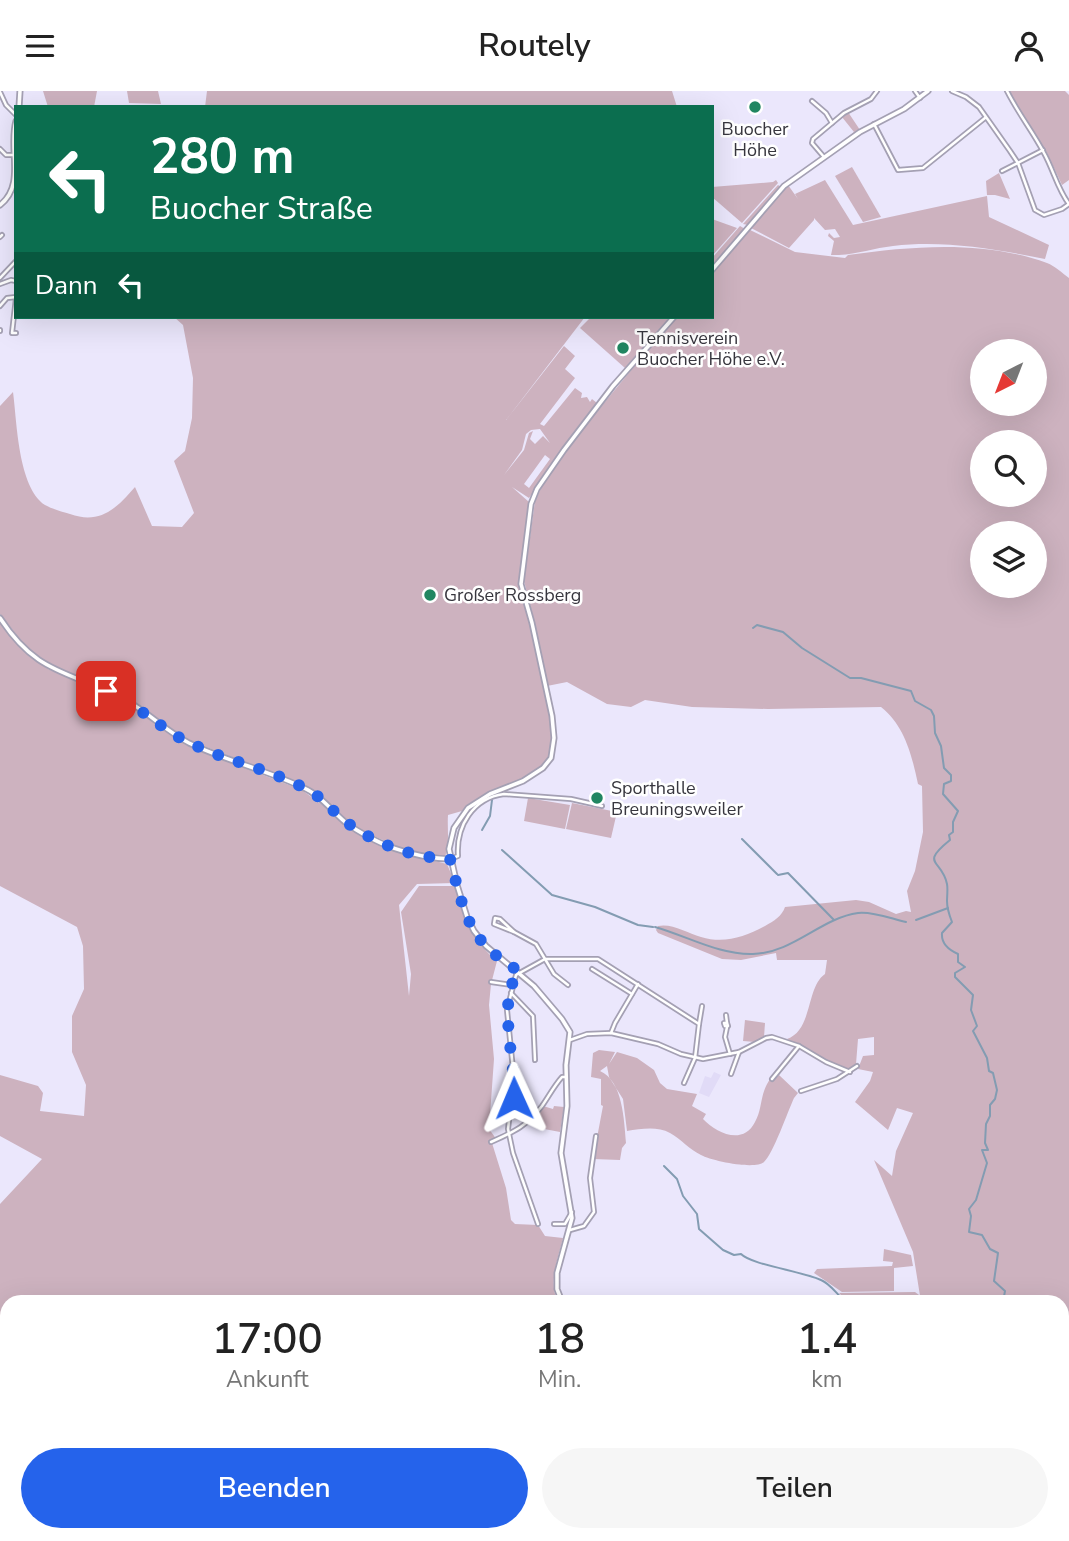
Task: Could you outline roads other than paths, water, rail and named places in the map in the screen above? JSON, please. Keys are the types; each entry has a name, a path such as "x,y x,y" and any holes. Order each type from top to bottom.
{"street":[{"path":"824,157 812,140 846,112 865,103 877,91"},
{"path":"915,91 920,98"},
{"path":"714,268 784,186 873,123 904,109 928,91"},
{"path":"952,91 974,103 1018,163 1035,210 1044,215 1062,209 1069,204 1043,151 1018,114 1007,91"},
{"path":"0,92 14,115"},
{"path":"812,101 826,113 832,123"},
{"path":"873,123 898,170 903,171 923,168 985,118"},
{"path":"0,205 9,197 14,186 14,128"},
{"path":"0,149 6,155 13,155"},
{"path":"1002,171 1043,151"},
{"path":"0,278 14,263"},
{"path":"0,306 7,298 14,297"},
{"path":"14,315 12,333 16,333"},
{"path":"560,1295 556,1283 572,1212 561,1153 567,1106 566,1077 570,1033 562,1019 520,972 490,950 474,931 467,917 450,859 453,833 460,818 473,804 523,781 543,768 551,758 554,738 552,716 533,623 521,584 531,504 546,475 580,428 672,319"},
{"path":"0,618 24,649 52,670 130,702 193,745 306,788 345,821 380,841 414,855 450,859 458,856 461,831 467,815 484,801 502,794 571,799 602,806"},
{"path":"514,932 499,918 493,920 496,925 536,944 554,974 568,985"},
{"path":"538,1224 509,1135 514,1089 507,1019 512,985 520,972 545,959 598,958 699,1024"},
{"path":"592,968 632,994"},
{"path":"491,982 512,985"},
{"path":"611,1033 638,984"},
{"path":"511,993 533,1016 534,1060"},
{"path":"684,1083 695,1058 702,1006"},
{"path":"726,1015 725,1037 730,1054"},
{"path":"570,1040 587,1034 611,1033 658,1044 695,1058 708,1059 739,1052 766,1038 780,1038 850,1072"},
{"path":"772,1079 799,1046"},
{"path":"732,1074 739,1052"},
{"path":"801,1091 837,1079 857,1066"},
{"path":"491,1142 509,1135 533,1117 555,1084 562,1077 566,1077"},
{"path":"570,1230 584,1226 594,1212 590,1178 596,1136"},
{"path":"554,1224 565,1224 572,1212"}],"waterway":[{"path":"753,628 757,625 783,632 802,648 850,678 861,678 911,691 915,701 931,710 934,716 935,733 941,746 944,768 951,775 951,781 944,784 943,794 958,811 953,822 953,832 949,835 950,840 934,858 947,884 947,903 952,922 942,933 942,937 946,946 958,954 958,962 965,967 955,973 955,977 973,995 971,1010 977,1026 973,1031 987,1058 997,1090 986,1124 985,1143 988,1150 982,1150 987,1163 976,1200 969,1209 969,1232 982,1235 990,1249 998,1253 994,1281 1005,1291 1004,1295"},
{"path":"482,830 490,816 492,800"},
{"path":"742,839 777,874"},
{"path":"502,850 552,895 595,907 638,925 653,927"},
{"path":"778,875 788,873 834,920"},
{"path":"916,920 948,908"},
{"path":"655,927 715,948 753,954 781,948 832,921 858,913 876,914 906,922"},
{"path":"664,1166 677,1179 683,1196 697,1214 699,1229 723,1250 821,1280 839,1295"}],"place":[{"name":"Buocher Höhe","path":"755,107"},
{"name":"Tennisverein Buocher Höhe e.V.","path":"623,348"},
{"name":"Großer Rossberg","path":"430,595"},
{"name":"Sporthalle Breuningsweiler","path":"597,798"}]}
